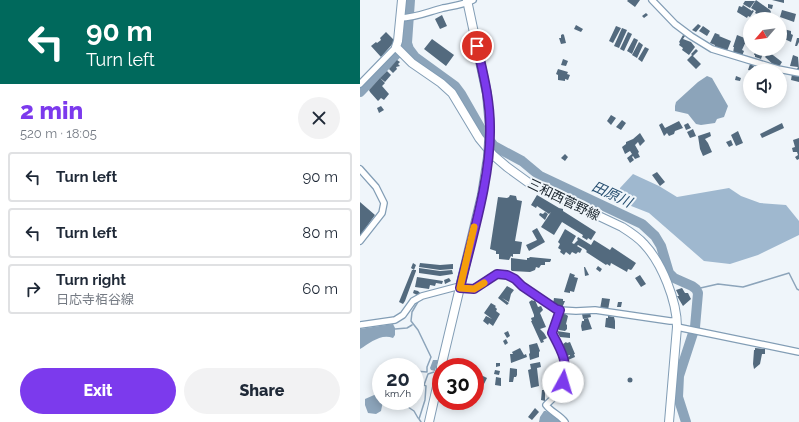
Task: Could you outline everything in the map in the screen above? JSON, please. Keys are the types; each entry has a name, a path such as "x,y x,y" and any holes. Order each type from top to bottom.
{"main road":[{"path":"398,49 402,18 402,0"},
{"path":"443,358 482,196 488,157 490,128 487,94 469,1"},
{"name":"三和西菅野線","path":"398,49 412,63 441,83 452,93 479,138 493,155 507,167 530,183 622,227 634,234 645,244 670,290 675,305 677,324 669,422"},
{"path":"429,422 432,408"}],"street":[{"path":"652,0 675,24 712,49 778,69 799,73"},
{"path":"402,18 413,18 469,1"},
{"path":"360,84 398,49"},
{"path":"360,168 376,187 384,203 382,213 360,241"},
{"path":"360,325 395,320 403,315 413,301 422,296 451,288 474,289 497,274 507,275 515,279 530,292 556,309 576,311 594,310 670,321 694,331 799,352"},
{"path":"560,310 552,333 564,357 565,377 559,391 546,405 565,422"}],"shaded area":[{"path":"707,76 712,78 728,106 724,117 717,119 715,123 701,125 696,124 688,114 675,111 675,106 676,102"},
{"path":"633,174 659,186 677,197 729,188 741,196 760,203 786,205 799,221 799,235 758,255 730,264 704,261 649,213 621,202 620,188"},
{"path":"393,324 395,328 395,335 393,338 380,338 360,349 360,329"},
{"path":"372,396 372,410 381,411 376,414 368,413 365,405 365,399"},
{"path":"544,411 546,411 562,422 539,422"}],"building":[{"path":"640,0 635,7 627,1"},
{"path":"756,0 771,12 756,12 751,8"},
{"path":"772,0 784,0 784,3"},
{"path":"745,1 755,1 750,8 743,4"},
{"path":"768,4 773,5 772,9 768,8"},
{"path":"743,5 754,11 743,12 743,16 737,12 739,6 742,7"},
{"path":"782,10 796,14 794,22 787,20 787,12 781,12"},
{"path":"646,13 648,15 644,18 642,16"},
{"path":"442,15 447,26 440,29 435,19"},
{"path":"698,24 701,26 696,32 692,30"},
{"path":"576,25 583,29 581,32 574,29"},
{"path":"616,26 621,28 613,43 609,41"},
{"path":"703,26 710,31 707,36 699,31"},
{"path":"622,28 627,30 619,48 614,46"},
{"path":"787,30 791,31 791,34 793,35 791,42 787,40"},
{"path":"386,32 395,41 381,57 371,46 381,40 380,38"},
{"path":"628,32 632,34 624,51 620,49"},
{"path":"715,33 731,41 727,51 714,47 715,45 710,43"},
{"path":"563,34 566,43 561,44 559,38 561,38 561,35"},
{"path":"683,35 685,36 683,39 691,42 695,47 689,55 682,50 683,48 679,45"},
{"path":"737,35 743,37 742,56 733,53 733,47"},
{"path":"634,38 638,40 632,54 627,51"},
{"path":"797,38 799,38 799,42 797,46 795,46"},
{"path":"432,39 454,55 446,66 424,49"},
{"path":"639,42 643,45 637,58 632,55"},
{"path":"645,47 649,49 642,62 638,59"},
{"path":"696,49 698,51 693,56 691,54"},
{"path":"692,55 701,64 696,69 687,60"},
{"path":"793,55 798,57 799,69 797,69 798,67 790,66"},
{"path":"755,56 762,56 761,59"},
{"path":"774,56 782,62 781,64 773,64 765,57"},
{"path":"563,59 568,61 566,66 561,65"},
{"path":"397,60 400,62 398,64 400,66 396,67 397,69 393,73 389,69"},
{"path":"558,69 568,72 567,74 570,75 568,80 558,80 558,75 556,74"},
{"path":"387,71 391,75 385,82 380,78"},
{"path":"792,74 799,76 799,82 791,80"},
{"path":"736,76 741,78 740,81 735,80"},
{"path":"380,78 385,83 382,86 389,94 384,100 381,98 378,101 369,90"},
{"path":"381,106 384,110 379,113 377,108"},
{"path":"611,115 616,118 611,125 607,121"},
{"path":"622,120 626,123 621,130 616,127"},
{"path":"679,121 683,128 675,131 674,134 669,136 667,133 664,136 659,125 662,123 665,128"},
{"path":"688,123 691,128 686,130 684,125"},
{"path":"782,123 784,128 762,138 760,134"},
{"path":"693,129 696,136 690,138 687,132"},
{"path":"738,131 743,143 736,146 731,135"},
{"path":"710,132 711,136 705,139 712,152 703,156 700,149 698,136"},
{"path":"640,133 645,141 640,146 638,142 635,145 640,157 635,159 633,156 632,157 634,160 630,163 627,158 632,154 630,151 625,154 622,147 626,144 626,142 633,139"},
{"path":"799,138 799,159 797,160 795,157 798,155 797,152 793,152 792,148 795,147 793,140"},
{"path":"731,140 733,145 729,147 726,142"},
{"path":"565,154 568,157 565,161 561,158"},
{"path":"657,172 665,182 660,186 652,175"},
{"path":"510,195 516,196 517,200 522,201 515,241 522,242 520,254 513,254 513,257 511,256 509,260 499,259 499,254 496,254 496,251 490,249 498,197 507,198"},
{"path":"537,195 563,209 563,211 596,232 591,240 588,238 587,240 582,237 583,235 562,222 554,235 541,227 551,212 549,214 537,206 536,208 531,205"},
{"path":"360,202 375,215 360,236"},
{"path":"545,212 548,214 545,220 539,215 540,213 543,214"},
{"path":"537,228 545,242 529,251 526,245 537,240 532,231"},
{"path":"565,229 576,236 572,243 574,244 578,240 578,237 591,245 594,240 610,250 612,247 636,263 631,270 628,269 627,272 611,263 610,266 607,264 606,265 578,245 577,246 582,249 580,253 578,252 576,254 572,252 570,255 566,252 564,255 558,248 560,244 558,242"},
{"path":"530,257 551,260 550,262 545,262 545,265 541,265 539,268 536,267 535,270 530,272 511,270 511,258 527,260 527,258"},
{"path":"413,263 416,265 414,270 411,268"},
{"path":"420,263 440,265 453,264 453,269 440,270 419,267"},
{"path":"598,266 602,269 600,272 596,269"},
{"path":"585,267 589,275 585,276"},
{"path":"419,268 440,271 452,270 453,274 440,276 419,273"},
{"path":"412,270 416,271 403,304 399,302"},
{"path":"570,273 575,275 574,277 578,278 574,292 570,291 570,293 564,292"},
{"path":"640,275 646,284 641,287 635,278"},
{"path":"417,277 443,281 442,284 436,283 435,286 430,285 429,289 415,287"},
{"path":"449,278 451,281 445,284 444,280"},
{"path":"507,286 514,290 511,294 509,302 502,298 509,303 507,305 498,298"},
{"path":"682,288 685,293 688,293 691,299 683,306 677,296 679,296 676,290"},
{"path":"414,290 420,293 417,295 413,293"},
{"path":"554,298 563,299 563,301 565,301 562,308 553,304"},
{"path":"602,298 610,299 608,310 600,309"},
{"path":"535,300 538,307 541,306 543,310 540,313 546,327 540,329 547,338 541,343 531,321 531,318 534,317 534,315 529,302"},
{"path":"618,302 622,302 621,307 617,307"},
{"path":"491,303 496,306 496,311 500,314 493,326 489,323 488,325 483,321 486,316 492,319 484,313"},
{"path":"590,312 591,317 583,319 582,314"},
{"path":"561,313 568,316 566,324 567,329 565,331 559,330 558,328"},
{"path":"608,316 614,317 615,329 605,327 606,318 608,318"},
{"path":"588,318 592,329 582,331 582,321"},
{"path":"508,331 510,336 507,338 504,333"},
{"path":"557,331 570,333 570,338 560,337"},
{"path":"506,339 508,343 505,345 503,341"},
{"path":"570,342 575,354 575,357 568,360 567,357 570,355 567,356 563,344"},
{"path":"537,343 540,351 539,357 530,360 529,345"},
{"path":"520,348 527,357 511,363 510,354 513,354 512,352"},
{"path":"755,348 765,349 765,354 762,354 760,364 754,369 753,364"},
{"path":"540,362 541,367 537,368 539,386 531,388 528,370 531,369 530,364"},
{"path":"496,363 500,363 500,366 496,367"},
{"path":"510,368 517,369 517,375 514,377 513,382 509,382"},
{"path":"558,369 558,374 550,374 550,376 555,375 556,386 548,387 546,376 548,376 548,370"},
{"path":"495,370 500,371 499,375 494,374"},
{"path":"484,376 487,378 484,384"},
{"path":"496,377 501,378 501,386 495,385"},
{"path":"630,377 633,380 630,383 627,380"},
{"path":"552,389 554,393 550,397 548,392"},
{"path":"542,390 545,390 545,401 541,400"},
{"path":"535,408 539,412 532,420 528,417"}],"waterway":[{"path":"360,92 407,43 410,0"},
{"name":"田原川","path":"407,43 409,49 415,57 455,86 481,129 494,146 522,161 540,176 642,224 655,236 661,246 669,273 674,278 696,289 698,293 695,327 679,376 678,397 686,422"},
{"path":"696,289 718,284 743,287 789,273 797,289 799,290"},
{"path":"419,300 412,312 411,321 418,330 431,357 427,367 427,372 424,372"},
{"path":"395,329 407,328 412,325"},
{"path":"421,422 419,419 425,400 426,386 424,385 428,374 432,373"},
{"path":"412,410 418,418"}],"slow traffic":[{"path":"474,227 460,288 470,290 478,288 484,283"}],"route":[{"path":"477,46 487,94 490,120 490,144 484,186 460,288 470,290 478,288 497,274 507,275 515,279 530,292 556,309 560,310 552,333 565,361 565,377 563,382"}]}
